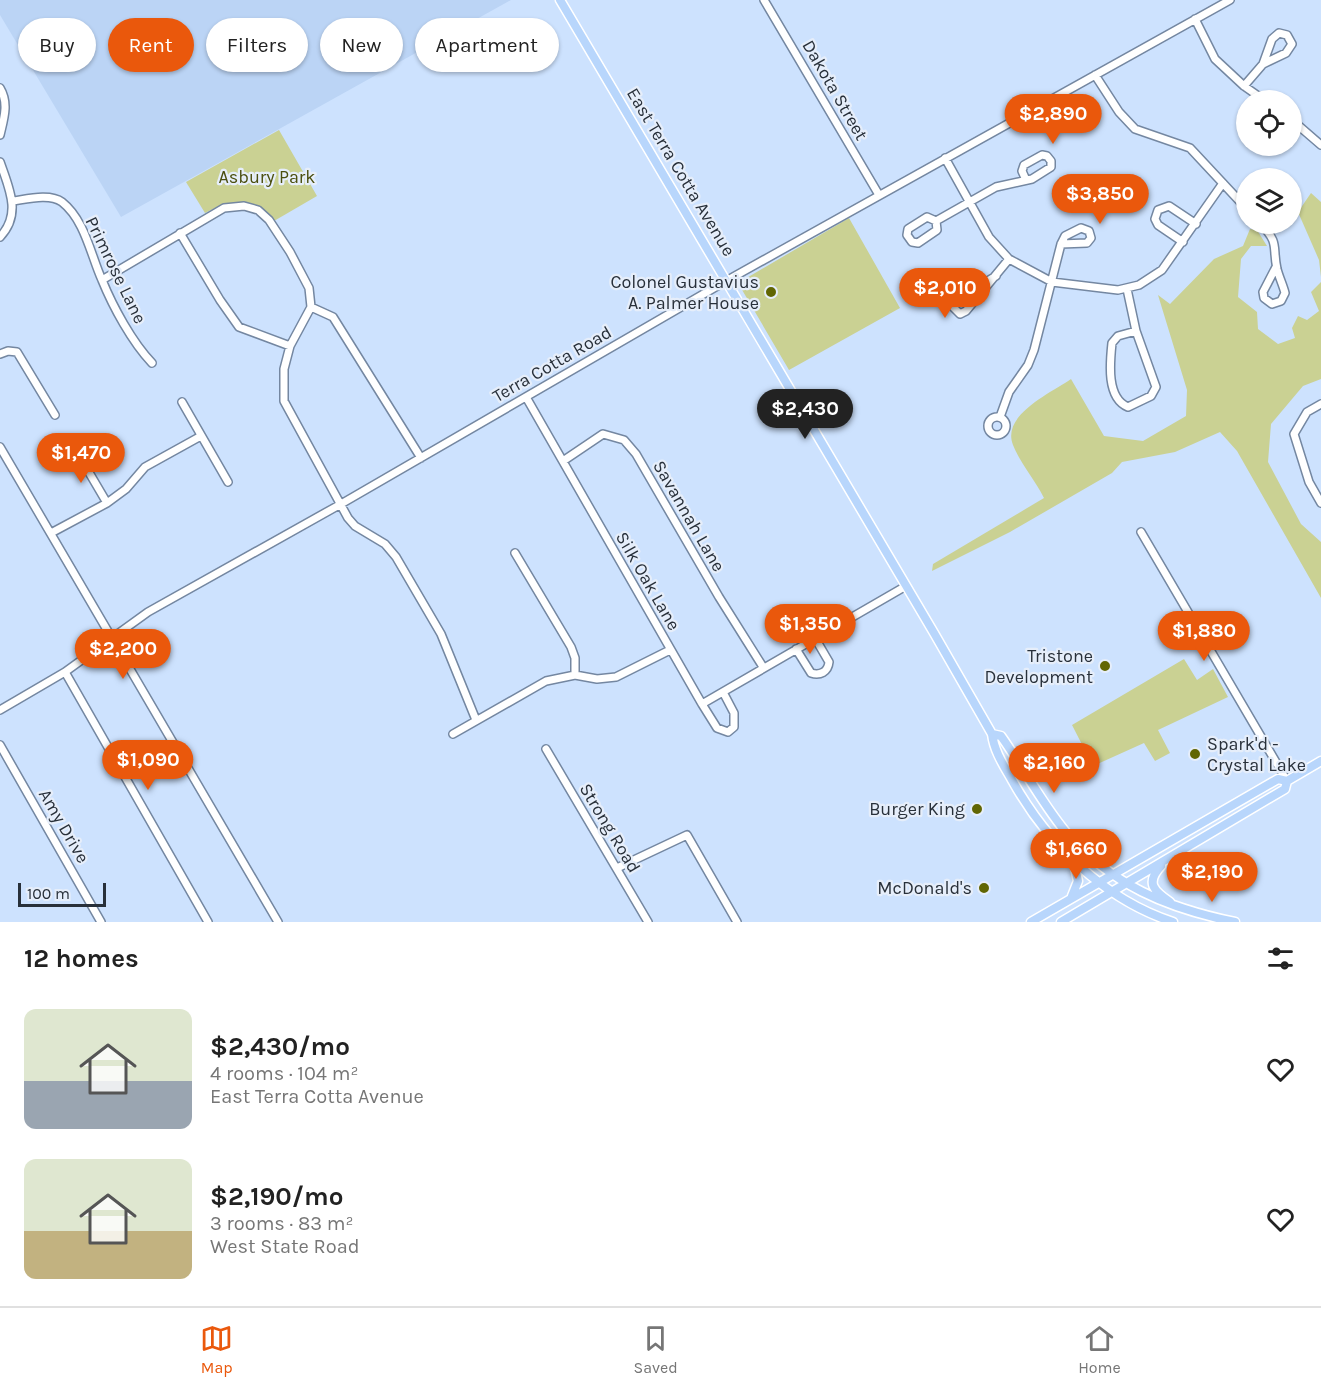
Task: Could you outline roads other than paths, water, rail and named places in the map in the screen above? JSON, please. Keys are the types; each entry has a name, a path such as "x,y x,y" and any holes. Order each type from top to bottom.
{"main road":[{"name":"East Terra Cotta Avenue","path":"560,0 992,734 993,743 1001,760 1025,803 1046,832 1072,860 1112,891 1136,906 1173,922"},
{"name":"East Terra Cotta Avenue","path":"992,734 1001,736 1065,831 1113,875 1144,894 1181,909 1235,922"},
{"path":"1031,922 1278,779 1287,781 1321,761"},
{"path":"1061,922 1285,789 1287,781"},
{"path":"1068,901 1075,893 1078,880 1072,860"},
{"path":"1168,860 1155,872 1152,882 1162,896 1181,909"}],"street":[{"name":"Terra Cotta Road","path":"0,710 65,672 148,612 341,504 726,281 1230,0"},
{"name":"Dakota Street","path":"768,1 879,195"},
{"path":"1195,19 1215,59 1250,90"},
{"path":"1244,86 1263,64 1274,36 1282,33 1287,35 1292,44 1289,51 1263,64"},
{"path":"1095,75 1119,112 1135,129 1190,148 1236,197"},
{"path":"0,88 6,108 0,135"},
{"path":"1302,129 1321,145"},
{"path":"945,158 989,237 1009,259 1052,282 1105,290 1127,289 1157,274 1167,265 1223,183"},
{"path":"0,162 13,201 10,220 0,237"},
{"path":"936,221 996,187 1026,180"},
{"name":"Primrose Lane","path":"13,201 44,198 61,201 86,238 102,280 138,348 152,363"},
{"path":"102,280 224,208 244,206 258,210 280,236 309,288 311,308 290,346 284,369 284,401 355,526 385,544 396,557 441,634 476,720"},
{"path":"1183,242 1158,225 1155,219 1156,212 1162,207 1169,206 1196,224"},
{"path":"927,217 936,221 937,228 934,233 918,243 910,239 907,233 909,227 927,217"},
{"path":"180,233 239,327 290,346"},
{"path":"1271,234 1276,244 1276,267 1284,295 1279,302 1272,304 1264,298 1263,292 1276,267"},
{"path":"1000,417 1014,382 1028,365 1061,244"},
{"path":"996,276 956,299 953,303 954,310 960,314 966,311 996,276 1009,259"},
{"path":"1127,289 1136,331 1156,387 1151,396 1128,407 1122,404 1110,379 1112,343 1119,336 1136,331"},
{"path":"311,308 333,316 421,458"},
{"path":"0,354 8,351 18,352 55,415"},
{"name":"Silk Oak Lane","path":"526,397 702,704 717,728 728,732 734,727 734,713 723,692"},
{"path":"182,402 228,482"},
{"path":"1321,404 1307,412 1294,434 1309,482 1321,503"},
{"name":"Savannah Lane","path":"563,461 603,434 624,440 636,454 719,597 764,668"},
{"path":"51,532 106,503 126,489 145,467 201,436"},
{"path":"0,447 278,922"},
{"path":"77,452 106,503"},
{"path":"1141,532 1287,781"},
{"path":"515,553 571,647 575,658 575,675"},
{"path":"702,704 906,586"},
{"path":"796,649 811,673 819,675 823,673 829,662 815,638"},
{"path":"453,734 540,683 575,675 597,679 616,677 670,650"},
{"path":"65,672 208,922"},
{"name":"Amy Drive","path":"0,745 101,922"},
{"name":"Strong Road","path":"546,749 648,922"},
{"path":"617,868 687,835 737,922"}],"place":[{"name":"Colonel Gustavius A. Palmer House","path":"771,292"},
{"name":"Tristone Development","path":"1105,666"},
{"name":"Spark'd - Crystal Lake","path":"1195,754"},
{"name":"Burger King","path":"977,809"},
{"name":"McDonald's","path":"984,888"}],"park label":[{"name":"Asbury Park","path":"267,177"}]}
